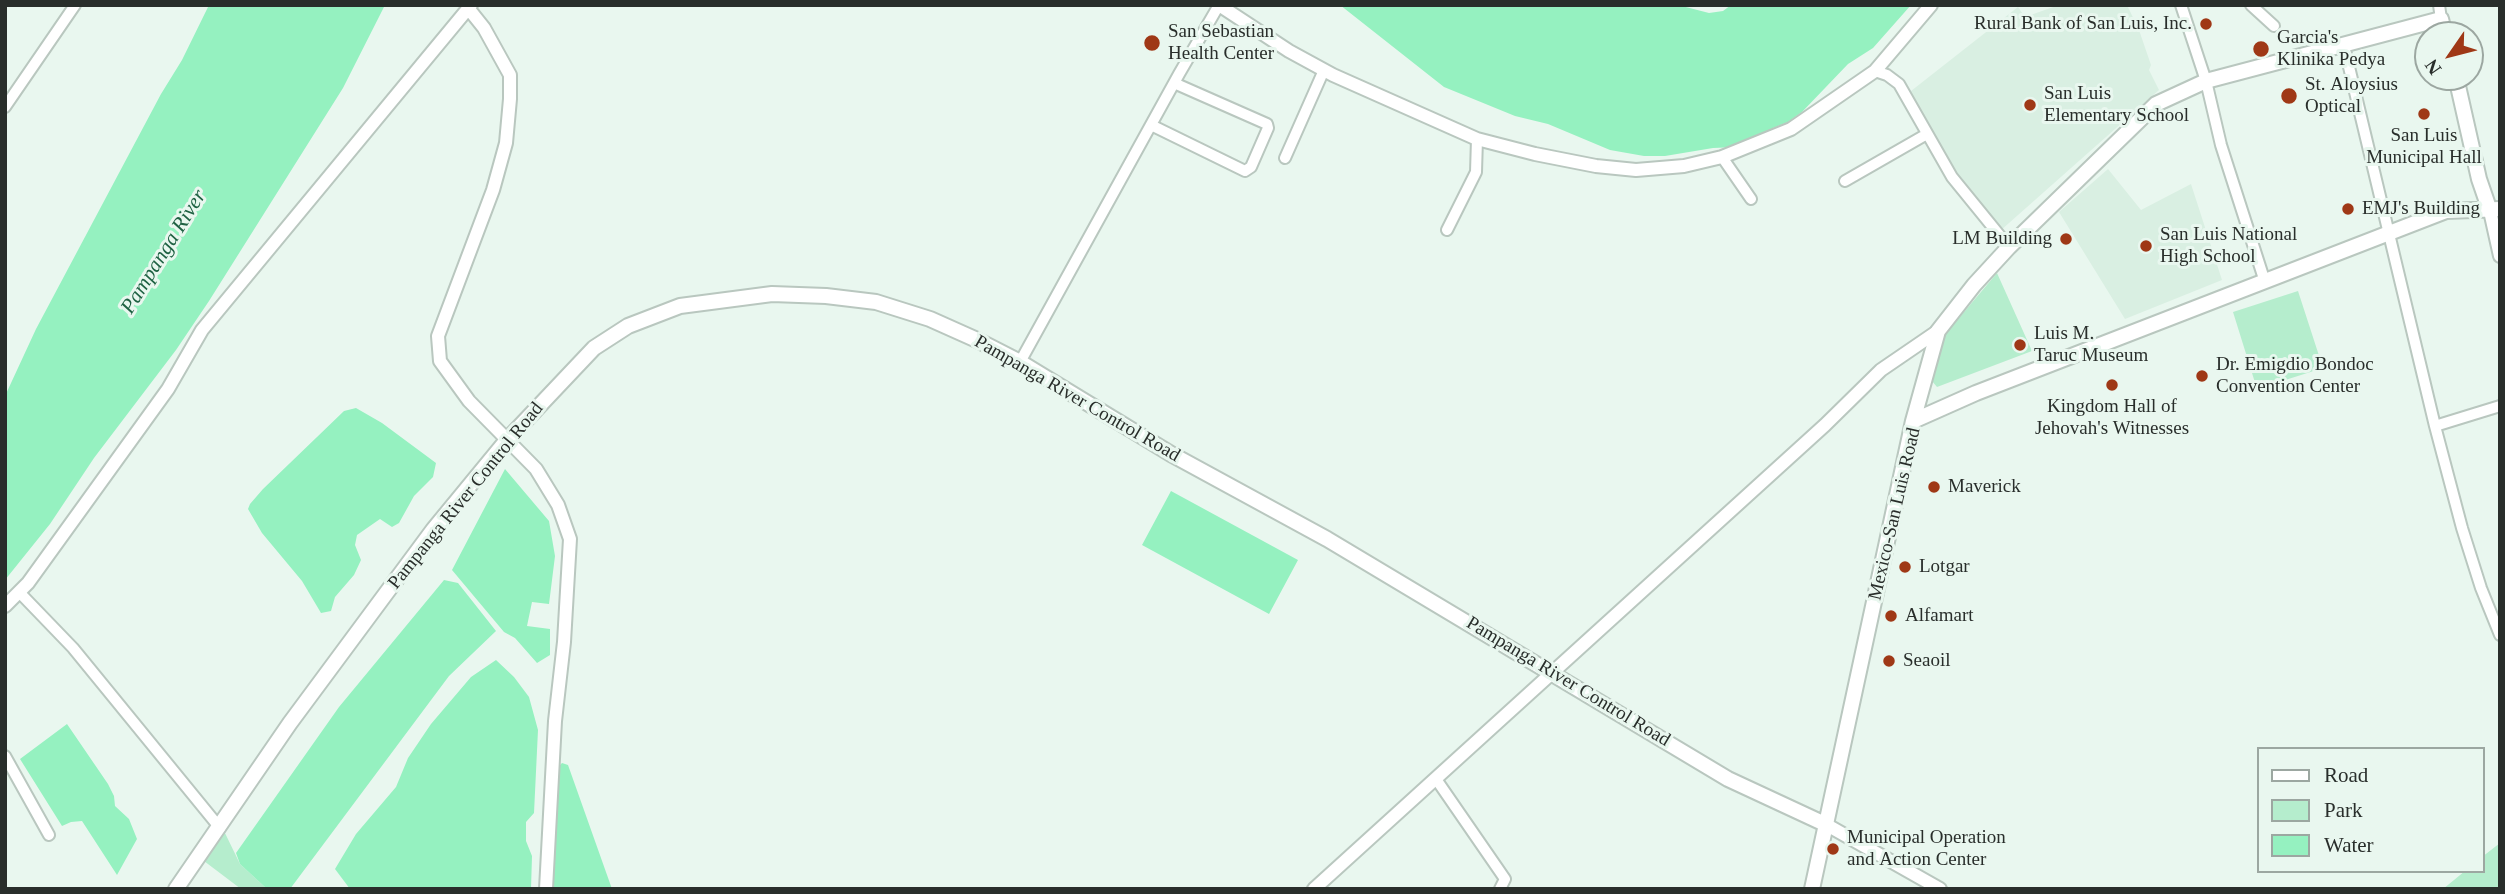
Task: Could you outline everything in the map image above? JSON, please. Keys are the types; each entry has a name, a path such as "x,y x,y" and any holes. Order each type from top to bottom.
{"main road":[{"path":"1913,421 1938,331 1974,285 2009,247 2156,104 2206,81 2344,46 2440,12"},
{"path":"2459,91 2479,179 2495,210"},
{"name":"Mexico-San Luis Road","path":"1812,889 1913,421 1976,393 2446,211 2495,210"},
{"name":"Pampanga River Control Road","path":"176,889 290,723 433,530 507,440 594,348 628,326 680,306 772,294 826,296 876,302 930,319 1020,362 1128,429 1440,605 1728,779 1827,825"}],"street":[{"path":"5,107 75,5"},
{"path":"1020,362 1219,5 1289,51 1324,70 1477,139 1596,166 1636,170 1684,166 1722,157 1791,128 1875,71 1931,5"},
{"path":"2180,5 2206,81 2221,145 2265,282"},
{"path":"2250,5 2274,26"},
{"path":"5,606 20,593 168,389 202,330 470,7 510,75 510,99 506,143 493,190 438,336 440,360 469,401 536,470 558,505 570,538 564,642 555,722 546,889"},
{"path":"2344,46 2435,426 2462,528 2498,630"},
{"path":"1285,158 1324,70"},
{"path":"1875,71 1887,75 1899,84 1952,177 2009,247"},
{"path":"1151,125 1245,171 1251,167 1268,128 1267,124 1174,83"},
{"path":"1845,181 1927,134"},
{"path":"1447,230 1476,172 1477,139"},
{"path":"1722,157 1751,199"},
{"path":"2495,210 2500,257"},
{"path":"1321,887 1550,673 1798,450 1881,370 1938,331"},
{"path":"2435,426 2500,406"},
{"path":"20,593 73,648 220,828"},
{"path":"5,757 49,835"},
{"path":"1436,779 1505,878 1500,889"},
{"name":"Pampanga River Control Road","path":"1827,825 1940,889"}],"shaded area":[{"name":"San Luis Elementary School","path":"2059,5 2127,5 2139,30 2151,65 2149,70 2159,90 2000,231 1951,168 1923,120 1911,91 2018,7 2025,17"},
{"name":"San Luis National High School","path":"2108,169 2141,210 2191,184 2222,280 2125,319 2059,212"}],"green space":[{"path":"1997,273 2032,351 1937,387 1932,381 1942,338"},
{"path":"2298,291 2323,368 2257,389 2233,312"},
{"path":"224,831 240,864 267,889 241,889 204,861"},
{"path":"2500,843 2500,889 2443,889 2463,873 2484,873 2484,855"}],"water":[{"name":"Pampanga River","path":"209,5 385,5 343,88 209,301 176,350 94,458 50,524 5,580 5,396 36,329"},
{"path":"1340,5 1678,5 1709,13 1723,11 1731,5 1911,5 1873,48 1848,64 1802,112 1754,142 1737,147 1644,156 1610,150 1548,124 1515,116 1444,87"},
{"path":"356,408 382,423 436,463 433,477 414,496 399,523 392,527 380,519 357,535 355,545 361,560 354,575 335,597 331,611 321,613 302,581 262,533 248,509 263,489 344,411"},
{"path":"505,469 549,521 555,556 549,604 532,602 527,626 550,629 550,655 537,663 515,638 504,632 452,570"},
{"path":"1171,491 1298,560 1269,614 1142,545"},
{"path":"444,580 458,583 496,631 449,676 290,889 267,889 240,864 236,853 339,707"},
{"path":"496,660 514,677 529,697 538,730 534,813 526,822 526,841 532,856 531,889 350,889 335,869 356,834 396,787 408,758 431,724 471,677"},
{"path":"67,724 108,784 115,806 129,819 137,839 117,875 82,821 62,826 20,759"},
{"path":"562,763 568,765 612,889 550,889 556,769"}],"place":[{"name":"Rural Bank of San Luis, Inc.","path":"2206,24"},
{"name":"San Sebastian Health Center","path":"1152,43"},
{"name":"Garcia's Klinika Pedya","path":"2261,49"},
{"name":"St. Aloysius Optical","path":"2289,96"},
{"name":"San Luis Elementary School","path":"2030,105"},
{"name":"San Luis Municipal Hall","path":"2424,114"},
{"name":"EMJ's Building","path":"2348,209"},
{"name":"LM Building","path":"2066,239"},
{"name":"San Luis National High School","path":"2146,246"},
{"name":"Luis M. Taruc Museum","path":"2020,345"},
{"name":"Dr. Emigdio Bondoc Convention Center","path":"2202,376"},
{"name":"Kingdom Hall of Jehovah's Witnesses","path":"2112,385"},
{"name":"Maverick","path":"1934,487"},
{"name":"Lotgar","path":"1905,567"},
{"name":"Alfamart","path":"1891,616"},
{"name":"Seaoil","path":"1889,661"},
{"name":"Municipal Operation and Action Center","path":"1833,849"}]}
